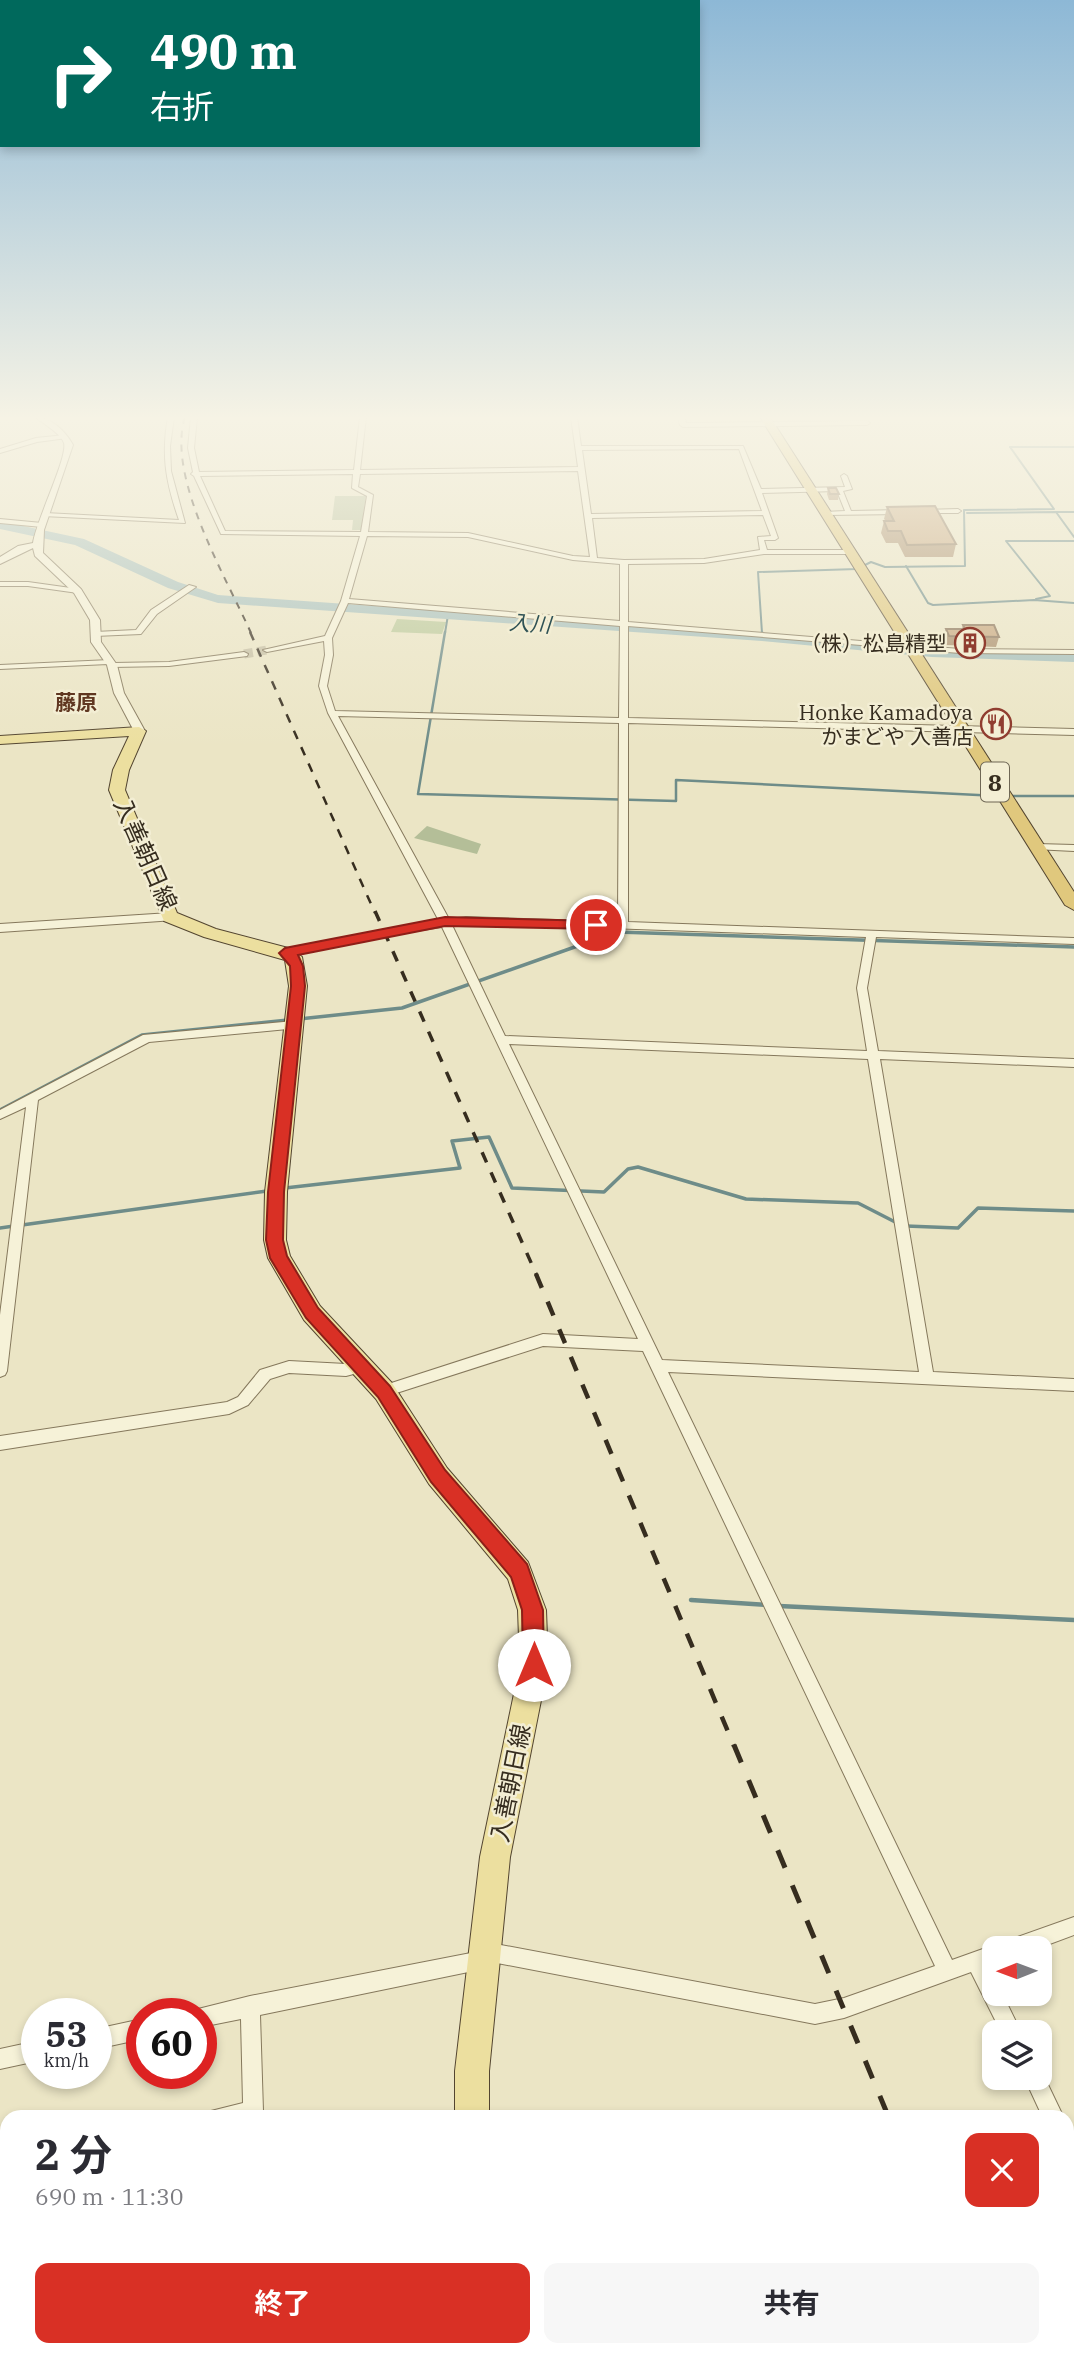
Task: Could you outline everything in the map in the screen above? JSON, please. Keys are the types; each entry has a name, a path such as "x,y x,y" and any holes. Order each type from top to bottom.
{"highway":[{"name":"8","path":"834,527 1074,905"}],"main road":[{"path":"0,740 139,731"},
{"name":"入善朝日線","path":"139,731 121,770 117,790 170,917 211,933 285,953 293,957 298,974 276,1192 275,1240 286,1273 312,1313 384,1391 438,1476 520,1571 532,1610 534,1665 495,1857 472,2071 471,2110"}],"street":[{"path":"42,527 38,541 40,558 78,591 95,620 96,642 111,664 119,693 139,731"},
{"path":"220,527 223,533 480,536 542,553 624,562 704,561 764,552 850,552"},
{"path":"365,527 345,601 337,613 328,638 329,655 323,686 332,713 445,922 947,1970"},
{"path":"589,527 594,560"},
{"path":"764,552 760,538 775,538 771,527"},
{"path":"0,561 38,541"},
{"path":"623,926 624,562"},
{"path":"0,584 28,584 78,591"},
{"path":"95,634 138,632 154,612 192,587"},
{"path":"345,601 623,622 913,652 1074,652"},
{"path":"267,650 328,638"},
{"path":"0,667 169,664 244,653"},
{"path":"332,713 1074,732"},
{"path":"1037,847 1074,848"},
{"path":"0,929 170,917"},
{"path":"285,953 445,922 1074,941"},
{"path":"871,935 872,946 862,979 872,1055 927,1377"},
{"path":"0,1115 146,1038 294,1025"},
{"path":"502,1040 1074,1063"},
{"path":"0,1371 33,1097"},
{"path":"384,1391 543,1340 648,1345"},
{"path":"659,1366 1074,1385"},
{"path":"0,1443 229,1408 243,1401 265,1374 289,1367 346,1370 360,1367"},
{"path":"1046,1936 1074,1926"},
{"path":"217,2014 484,1956 815,2014 844,2008 982,1959"},
{"path":"250,2007 253,2110"},
{"path":"0,2059 21,2054"},
{"path":"1040,2090 1050,2110"}],"green space":[{"path":"397,619 446,622 442,634 391,632"},
{"path":"427,826 481,844 477,854 414,838"}],"building":[{"path":"886,527 947,527 956,544 907,545 901,531 888,531"},
{"path":"963,625 994,625 999,637 949,636 946,629 965,629"}],"waterway":[{"name":"入川","path":"13,527 79,542 173,585 218,599 762,637 932,653 1074,658"},
{"path":"906,567 965,566 964,527"},
{"path":"1067,527 1074,537"},
{"path":"1036,599 1050,596 1006,541 1074,541"},
{"path":"762,633 758,572 857,569 871,562 885,567 906,567"},
{"path":"906,567 928,603 933,605 1034,600 1074,603"},
{"path":"445,633 448,615"},
{"path":"445,632 418,794 676,801 676,780 998,796"},
{"path":"1010,796 1074,796"},
{"path":"299,1019 402,1008 617,932 1074,947"},
{"path":"0,1110 142,1035 288,1020"},
{"path":"285,1188 460,1168 452,1141 489,1137 512,1188 604,1192 628,1169 638,1167 746,1199 858,1203 899,1224"},
{"path":"22,1225 267,1191"},
{"path":"906,1226 958,1228 978,1208 1074,1211"},
{"path":"0,1228 14,1226"},
{"path":"691,1600 768,1605"},
{"path":"779,1606 1074,1620"}],"tunnel":[{"path":"244,654 267,650"}],"railway":[{"path":"202,527 251,633"},
{"path":"250,632 375,913"},
{"path":"375,911 537,1276"},
{"path":"536,1274 734,1746"},
{"path":"734,1745 886,2110"}],"place":[{"name":"（株）松島精型","path":"970,643"},
{"name":"Honke Kamadoya かまどや 入善店","path":"996,724"}],"district":[{"name":"藤原","path":"76,702"}],"route":[{"path":"534,1665 532,1610 520,1571 490,1533 438,1476 384,1391 312,1313 279,1258 274,1220 289,1052 298,986 297,966 293,957 285,953 466,920 596,925"}]}
